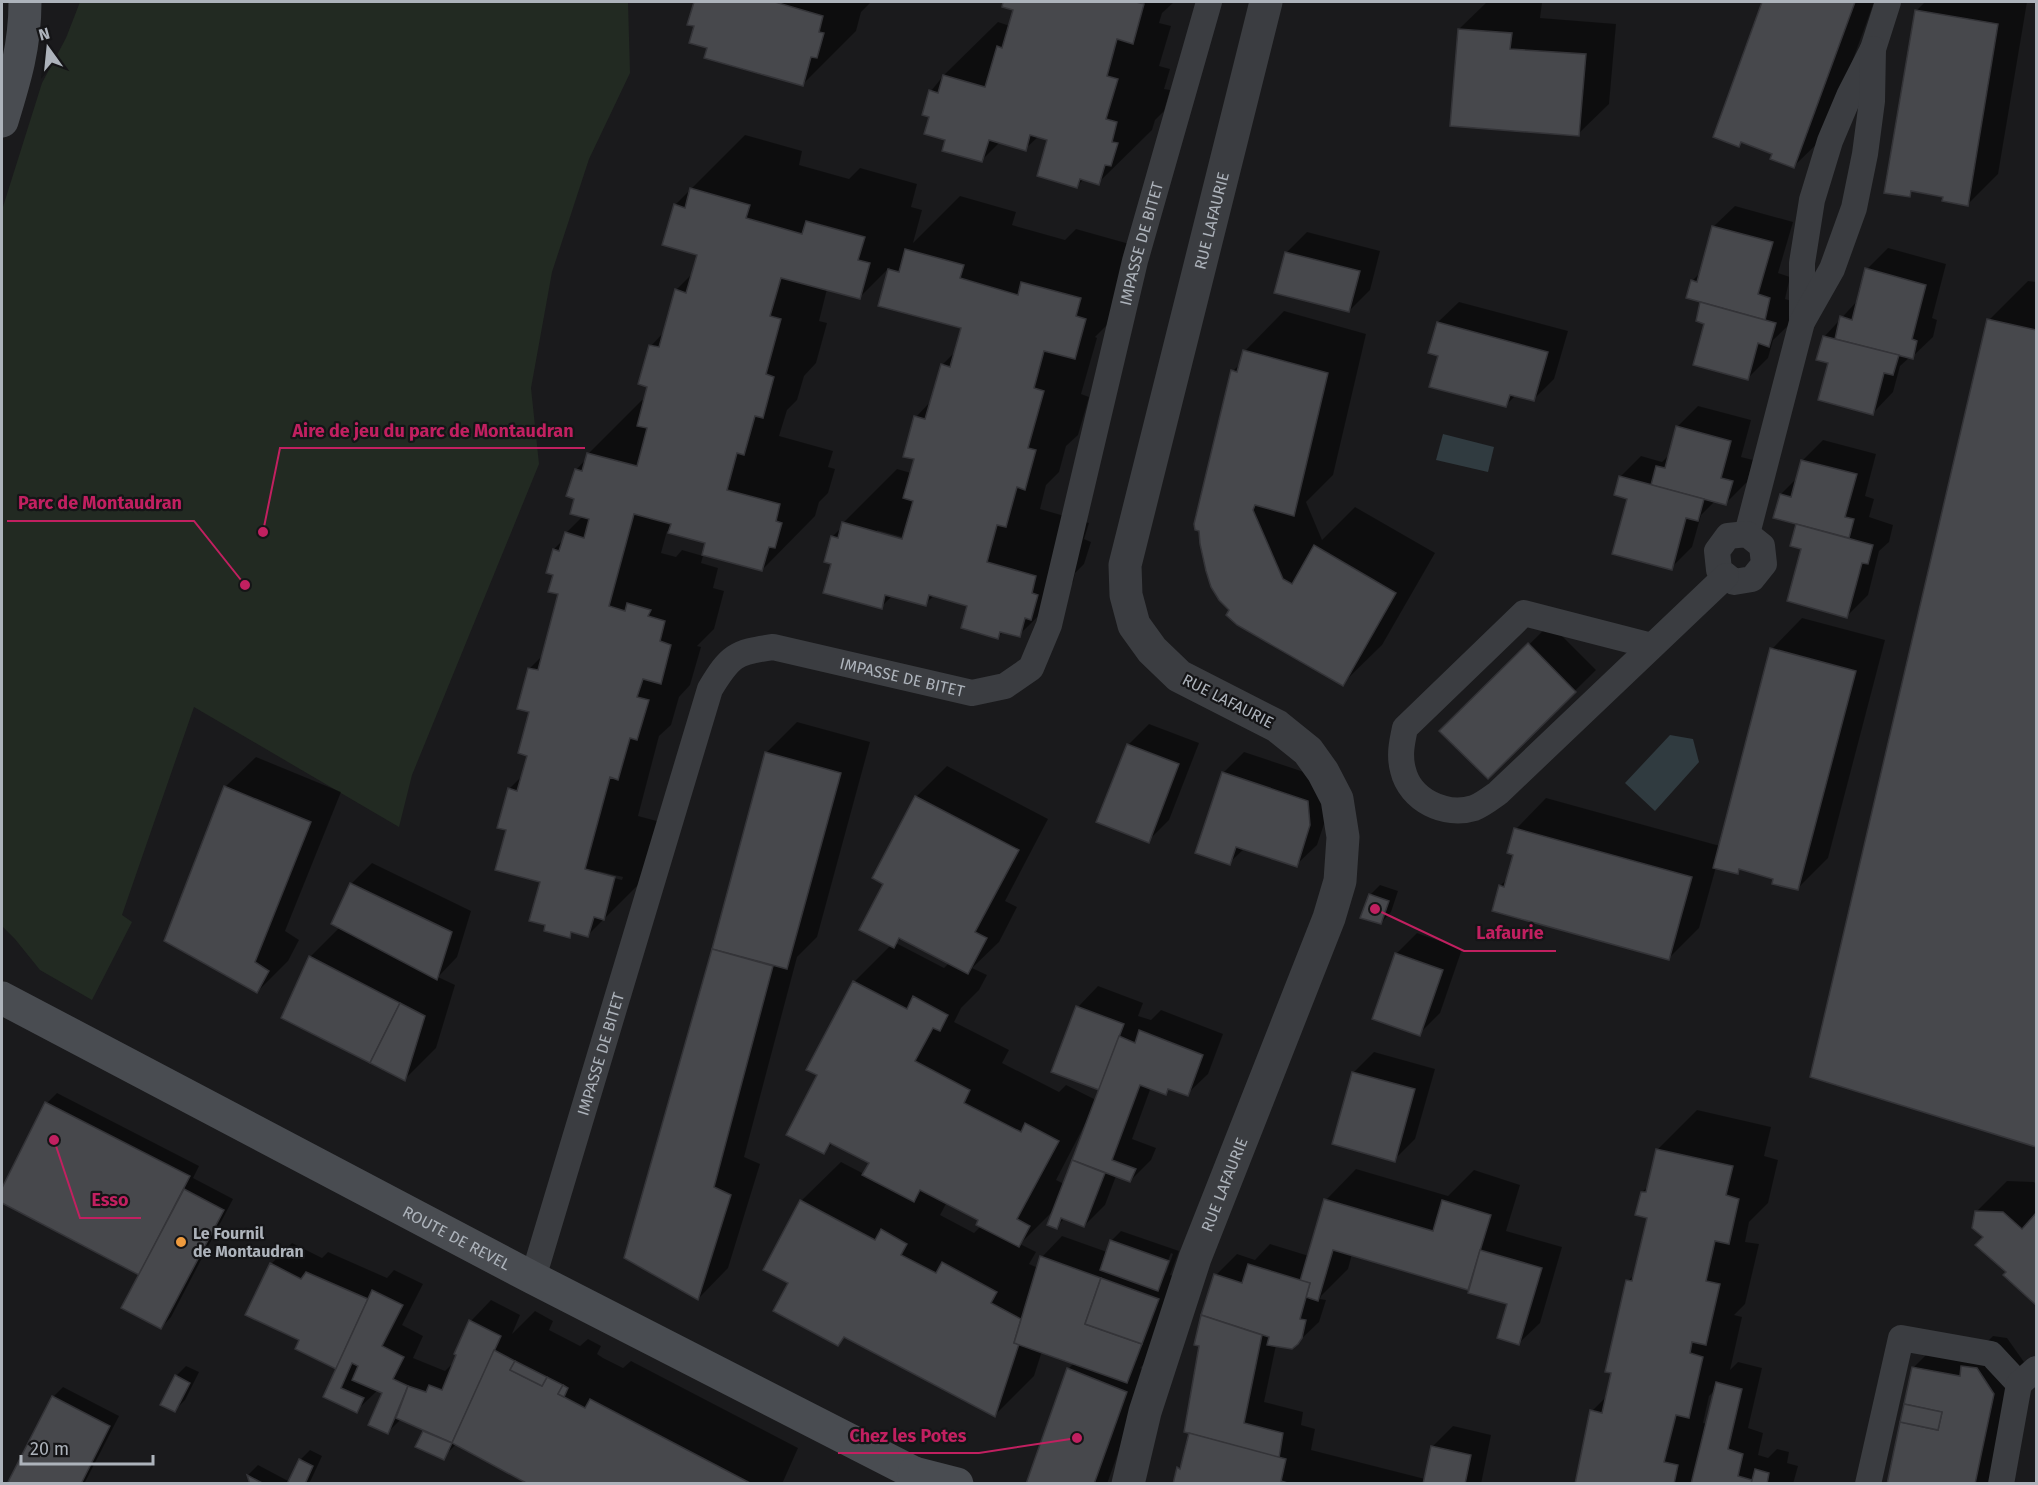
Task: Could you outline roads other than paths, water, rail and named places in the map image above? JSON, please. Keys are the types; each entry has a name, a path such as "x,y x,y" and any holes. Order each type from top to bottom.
{"main road":[{"path":"2,121 15,79 25,33 25,2"},
{"name":"ROUTE DE REVEL","path":"2,998 533,1278 920,1478 957,1484"}],"street":[{"name":"RUE LAFAURIE","path":"1128,1484 1145,1412 1195,1258 1329,918 1340,881 1343,837 1336,799 1323,772 1308,751 1277,726 1179,676 1152,650 1134,625 1126,595 1125,565 1266,2"}],"lane":[{"name":"IMPASSE DE BITET","path":"533,1278 710,689 725,665 746,650 773,647 972,693 1005,686 1031,668 1049,625 1135,261 1209,2"},
{"path":"1803,322 1802,263 1812,200 1830,141 1849,96 1873,49 1888,2"},
{"path":"1746,534 1803,322 1832,269 1854,208 1865,154 1872,101 1873,49"},
{"path":"1746,534 1762,546 1764,564 1752,579 1734,582 1726,576 1719,570 1717,551 1728,536 1746,534"},
{"path":"1652,646 1524,613 1405,728 1401,747 1403,772 1416,793 1430,805 1454,810 1474,808 1498,793 1726,576"},
{"path":"1868,1484 1902,1338 1991,1354 2028,1376 2001,1484"}],"place":[{"name":"Aire de jeu du parc de Montaudran","path":"263,532"},
{"name":"Parc de Montaudran","path":"245,585"},
{"name":"Lafaurie","path":"1375,909"},
{"name":"Esso","path":"54,1140"},
{"name":"Le Fournil de Montaudran","path":"181,1242"},
{"name":"Chez les Potes","path":"1077,1438"}]}
